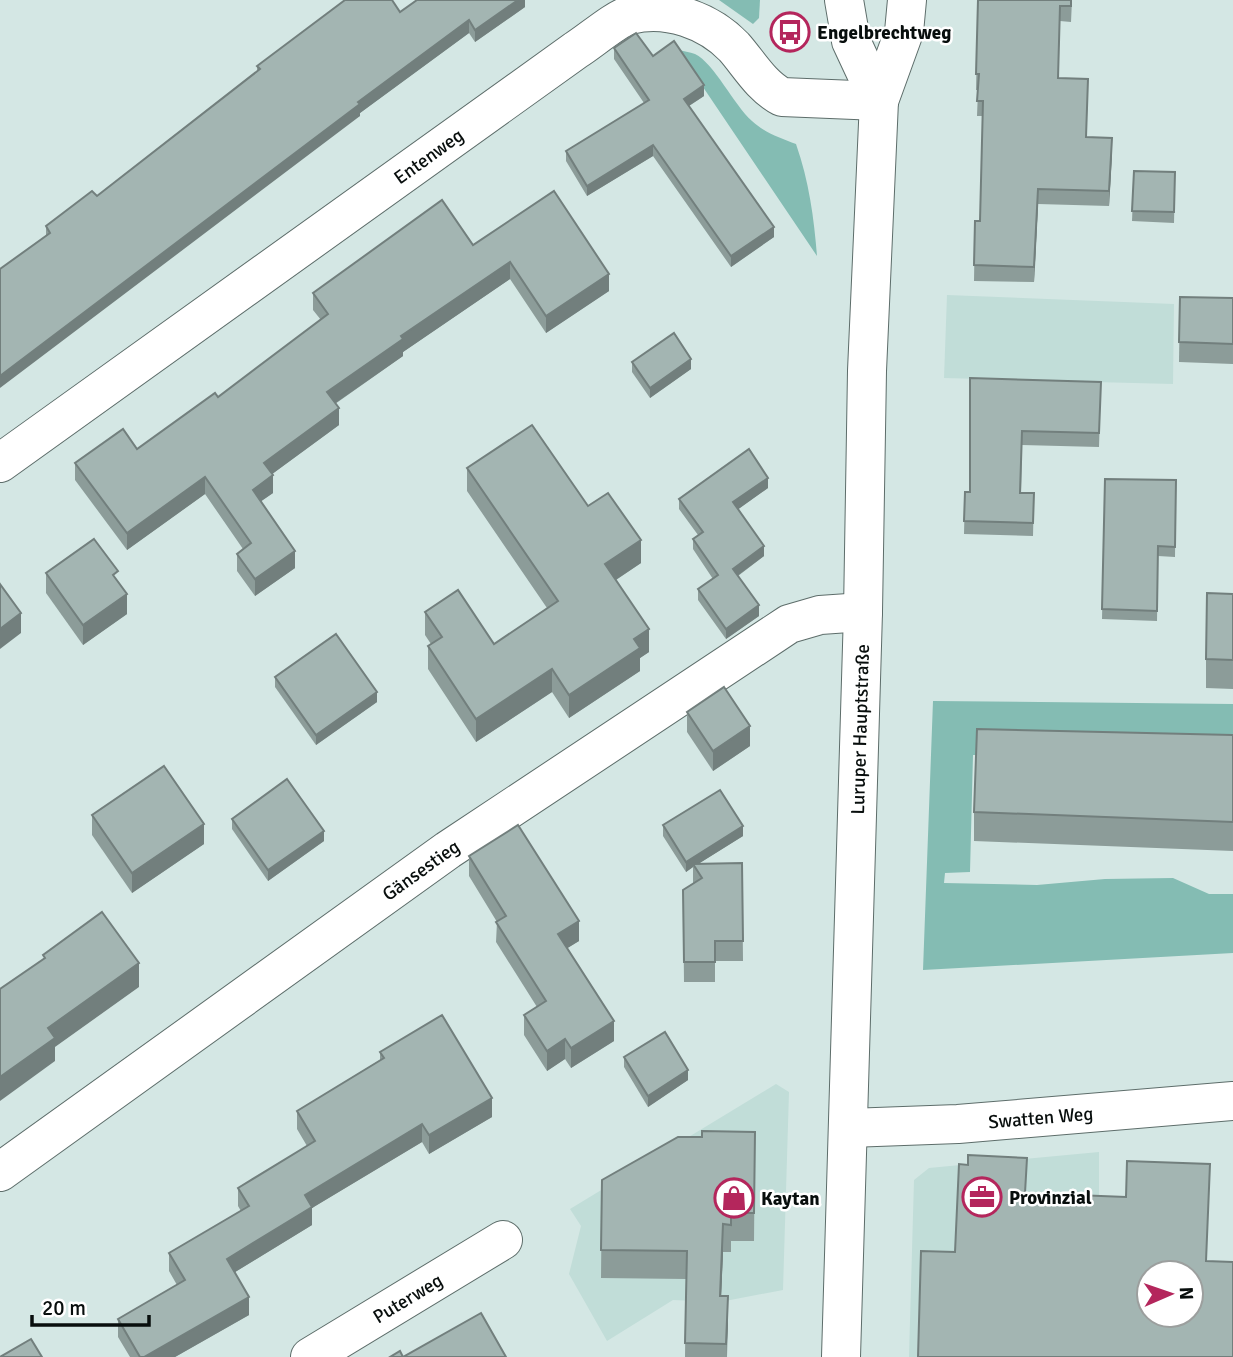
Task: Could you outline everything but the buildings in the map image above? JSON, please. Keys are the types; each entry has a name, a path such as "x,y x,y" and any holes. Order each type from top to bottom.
{"street":[{"name":"Luruper Hauptstraße","path":"844,0 850,41 879,102"},
{"name":"Luruper Hauptstraße","path":"841,1357 867,391 879,102 904,32 907,0"},
{"name":"Entenweg","path":"0,463 576,50 629,15 658,13 690,18 712,27 755,74 782,97 879,102"},
{"name":"Gänsestieg","path":"0,1171 448,850 789,624 820,615 863,612"},
{"name":"Swatten Weg","path":"849,1128 946,1124 1233,1101"},
{"name":"Puterweg","path":"310,1357 503,1240"}],"shaded area":[{"path":"947,295 1174,304 1173,384 944,378"},
{"path":"776,1084 789,1092 783,1290 720,1302 673,1300 607,1341 569,1274 581,1226 570,1209"},
{"path":"1099,1152 1099,1267 1135,1268 1135,1329 1205,1329 1205,1270 1233,1271 1233,1357 909,1357 914,1180 929,1168"}],"green space":[{"path":"719,0 760,0 759,18 753,24"},
{"path":"678,50 695,54 702,59 745,114 757,125 796,144 810,200 817,256"},
{"path":"933,701 1233,704 1233,758 973,755 970,872 945,873 944,883 1037,885 1105,879 1173,878 1209,894 1233,894 1233,953 923,970"}],"place":[{"name":"Engelbrechtweg","path":"790,32"},
{"name":"Provinzial","path":"982,1197"},
{"name":"Kaytan","path":"734,1198"}]}
